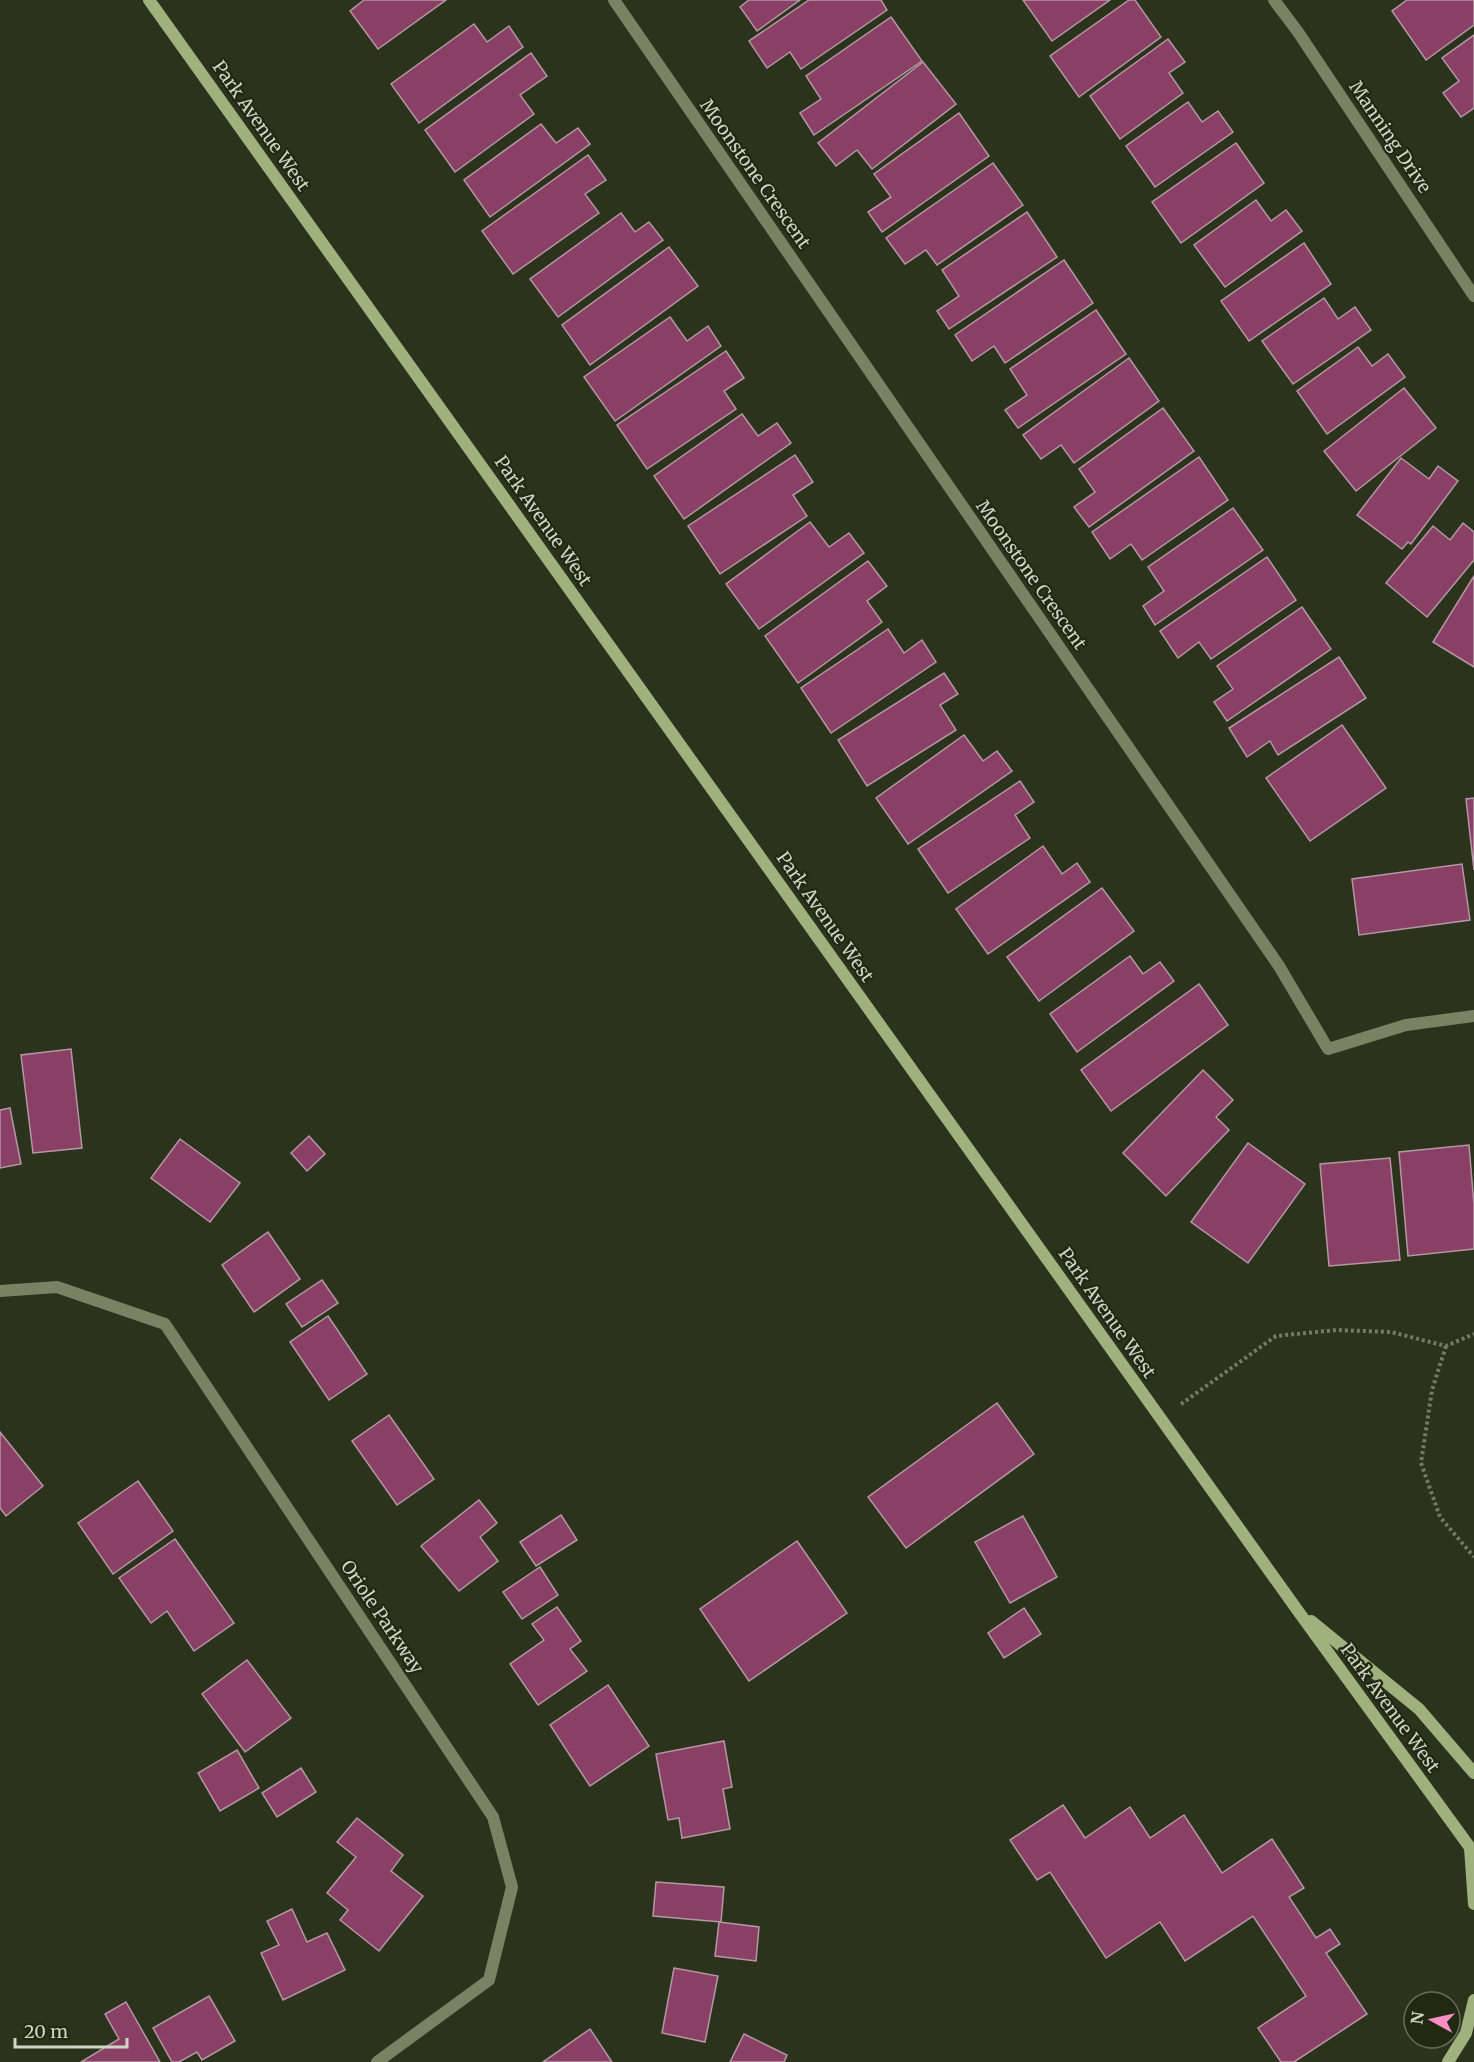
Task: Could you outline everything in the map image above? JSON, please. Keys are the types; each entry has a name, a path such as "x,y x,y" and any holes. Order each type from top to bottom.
{"main road":[{"name":"Park Avenue West","path":"149,0 1298,1611 1472,1851"},
{"path":"1298,1611 1419,1709 1474,1773"},
{"path":"1472,1851 1474,1904"},
{"path":"1448,2062 1466,2033 1474,2000"}],"street":[{"name":"Moonstone Crescent","path":"614,0 1279,966 1328,1049 1406,1025 1474,1016"},
{"name":"Manning Drive","path":"1274,0 1298,32 1474,296"},
{"name":"Oriole Parkway","path":"0,1291 57,1287 165,1324 493,1817 512,1887 489,1980 377,2062"}],"path":[{"path":"1161,1418 1276,1336 1337,1330 1391,1332 1446,1346 1474,1334"},
{"path":"1446,1346 1432,1390 1421,1463 1440,1517 1474,1557"}],"building":[{"path":"364,0 446,0 378,49 350,11"},
{"path":"749,0 800,0 757,31 740,7"},
{"path":"809,0 881,0 887,10 801,69 790,52 767,68 749,41"},
{"path":"1023,0 1110,0 1052,41"},
{"path":"1129,0 1135,0 1161,37 1079,97 1050,56"},
{"path":"1407,0 1474,0 1474,25 1426,60 1392,11"},
{"path":"891,17 922,61 814,135 800,113 821,99 806,76"},
{"path":"474,24 487,42 509,26 523,47 419,123 391,84"},
{"path":"1474,35 1474,108 1461,117 1443,93 1459,81 1442,58"},
{"path":"1168,39 1185,62 1169,73 1183,93 1120,139 1090,96"},
{"path":"531,53 547,76 520,95 534,114 455,172 425,130"},
{"path":"923,62 956,104 872,169 857,150 836,166 818,143"},
{"path":"1188,102 1202,122 1218,111 1233,132 1155,187 1126,146"},
{"path":"959,113 989,156 882,232 868,212 891,197 874,174"},
{"path":"541,124 556,143 578,128 590,144 490,217 464,180"},
{"path":"1236,143 1264,183 1181,243 1152,202"},
{"path":"588,155 606,180 585,194 599,213 513,274 482,231"},
{"path":"993,163 1023,205 937,265 926,250 905,264 886,238"},
{"path":"1256,200 1271,221 1286,210 1302,231 1225,287 1194,245"},
{"path":"1027,212 1057,257 949,329 937,311 959,296 942,270"},
{"path":"621,213 635,232 649,222 663,240 558,317 530,279"},
{"path":"1304,243 1331,284 1249,341 1221,301"},
{"path":"669,247 698,286 590,365 562,325"},
{"path":"1064,260 1093,303 1005,363 994,346 972,361 955,335"},
{"path":"1324,298 1338,319 1355,307 1371,330 1293,384 1262,341"},
{"path":"1096,310 1126,354 1018,428 1005,410 1027,395 1010,369"},
{"path":"670,317 687,341 708,326 721,346 615,421 584,377"},
{"path":"1358,347 1372,366 1388,354 1405,377 1327,434 1297,391"},
{"path":"726,351 744,378 724,391 736,409 647,469 617,425"},
{"path":"1129,358 1159,401 1074,463 1061,445 1041,459 1023,435"},
{"path":"1404,388 1436,428 1356,491 1324,451"},
{"path":"1163,408 1194,451 1089,527 1074,507 1095,492 1079,469"},
{"path":"742,414 758,436 777,423 791,443 684,519 654,476"},
{"path":"795,455 813,482 793,495 807,516 720,574 688,526"},
{"path":"1199,457 1228,500 1142,560 1131,544 1110,559 1092,532"},
{"path":"1401,458 1429,479 1438,466 1458,481 1411,544 1408,542 1402,549 1357,515"},
{"path":"1233,508 1263,550 1155,625 1143,606 1164,591 1148,567"},
{"path":"810,522 829,547 849,533 864,553 759,629 726,584"},
{"path":"1463,523 1474,532 1474,560 1427,617 1386,583 1433,526 1450,540"},
{"path":"1267,557 1296,600 1211,659 1199,642 1178,658 1160,631"},
{"path":"868,561 887,586 867,601 882,622 798,683 765,636"},
{"path":"1474,576 1474,667 1433,642"},
{"path":"1302,607 1331,649 1227,721 1214,702 1233,689 1217,666"},
{"path":"888,629 904,653 922,640 936,662 831,733 801,688"},
{"path":"1339,657 1366,698 1278,755 1270,741 1247,757 1229,728"},
{"path":"944,673 958,694 940,705 956,730 867,786 838,740"},
{"path":"1342,725 1386,788 1310,841 1266,778"},
{"path":"964,735 983,761 997,751 1012,771 908,844 876,798"},
{"path":"1020,781 1034,802 1015,815 1030,838 948,893 918,849"},
{"path":"1474,798 1474,870 1466,799"},
{"path":"1043,846 1062,874 1077,863 1090,882 988,954 956,909"},
{"path":"1462,864 1470,920 1359,935 1352,879"},
{"path":"1102,888 1134,931 1039,1001 1007,957"},
{"path":"1130,956 1143,974 1160,962 1174,981 1077,1052 1050,1014"},
{"path":"1199,984 1228,1025 1111,1111 1081,1070"},
{"path":"71,1049 82,1148 33,1153 21,1055"},
{"path":"1203,1070 1233,1100 1216,1117 1229,1130 1166,1196 1123,1153"},
{"path":"10,1108 21,1164 0,1168 0,1110"},
{"path":"309,1136 325,1154 307,1171 291,1153"},
{"path":"180,1139 240,1183 210,1222 151,1178"},
{"path":"1248,1143 1305,1184 1248,1263 1191,1222"},
{"path":"1469,1145 1474,1205 1474,1249 1408,1256 1399,1152"},
{"path":"1390,1158 1400,1260 1329,1266 1320,1164"},
{"path":"268,1232 300,1279 254,1312 222,1265"},
{"path":"322,1280 338,1303 302,1327 286,1304"},
{"path":"328,1316 367,1374 329,1400 290,1342"},
{"path":"997,1403 1034,1454 906,1548 868,1497"},
{"path":"389,1415 434,1479 397,1505 352,1441"},
{"path":"0,1432 43,1486 6,1516 0,1508"},
{"path":"138,1481 173,1531 113,1574 78,1523"},
{"path":"479,1500 497,1523 480,1537 498,1561 459,1591 421,1546"},
{"path":"561,1515 577,1540 536,1566 520,1542"},
{"path":"1023,1516 1057,1577 1010,1603 975,1542"},
{"path":"175,1539 234,1623 194,1651 167,1611 151,1623 119,1578"},
{"path":"797,1541 847,1613 749,1681 700,1609"},
{"path":"540,1567 558,1595 522,1619 503,1592"},
{"path":"557,1607 581,1641 570,1649 587,1671 538,1705 510,1664 544,1640 532,1624"},
{"path":"1024,1608 1041,1634 1004,1658 988,1633"},
{"path":"247,1660 291,1718 245,1752 202,1694"},
{"path":"608,1685 649,1746 590,1786 550,1725"},
{"path":"724,1741 732,1787 723,1789 730,1829 682,1838 679,1818 668,1820 656,1754"},
{"path":"237,1750 259,1788 220,1811 198,1773"},
{"path":"301,1768 316,1792 277,1817 262,1793"},
{"path":"1063,1805 1085,1838 1130,1807 1150,1838 1184,1815 1222,1873 1272,1839 1304,1888 1289,1897 1316,1938 1330,1929 1340,1944 1326,1953 1367,2014 1294,2062 1281,2062 1258,2028 1306,1996 1253,1916 1185,1961 1160,1922 1106,1958 1050,1872 1037,1880 1010,1840"},
{"path":"357,1818 403,1855 391,1871 423,1896 379,1951 340,1920 348,1910 327,1893 356,1857 337,1842"},
{"path":"656,1882 724,1887 721,1922 653,1916"},
{"path":"292,1909 307,1942 327,1933 345,1970 283,2000 261,1953 279,1945 267,1921"},
{"path":"719,1922 759,1927 756,1961 715,1956"},
{"path":"674,1968 718,1976 705,2042 662,2033"},
{"path":"209,1996 235,2041 202,2060 197,2052 179,2062 172,2062 153,2028"},
{"path":"126,2002 160,2062 81,2062 119,2039 105,2014"},
{"path":"590,2029 612,2062 543,2062"},
{"path":"744,2034 787,2055 784,2062 730,2062"}]}
